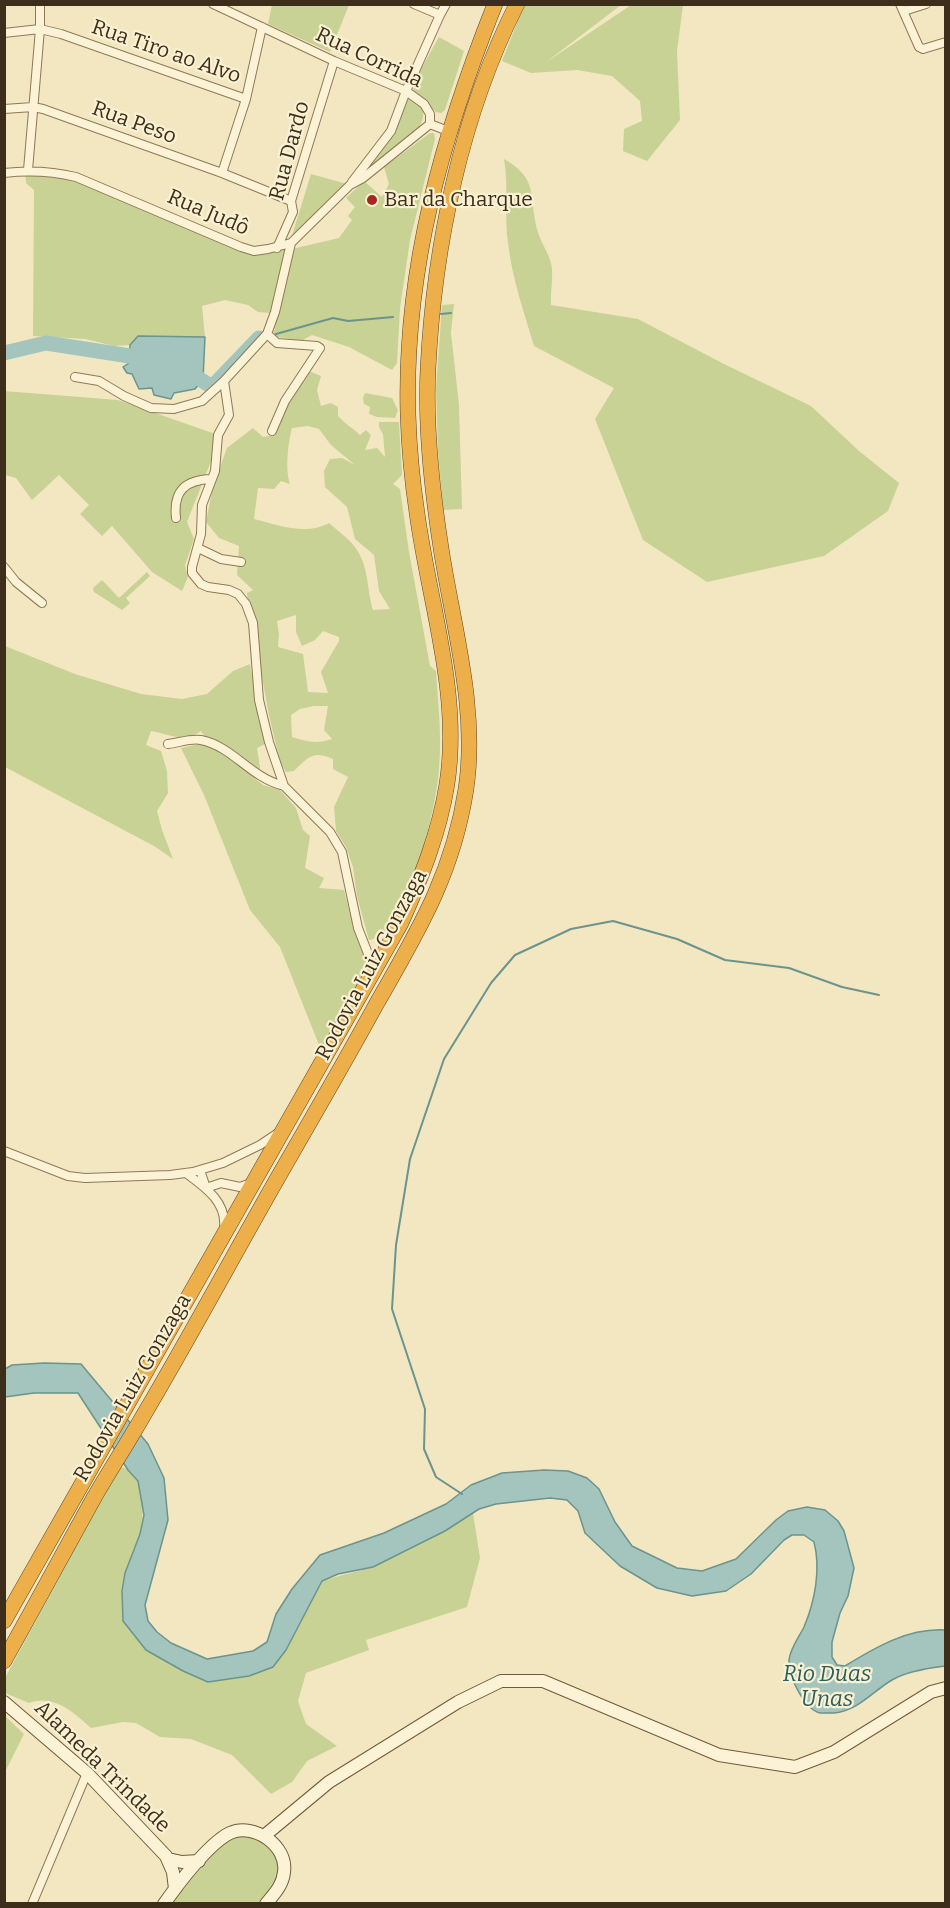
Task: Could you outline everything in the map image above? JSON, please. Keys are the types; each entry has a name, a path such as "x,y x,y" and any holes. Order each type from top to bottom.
{"highway":[{"name":"Rodovia Luiz Gonzaga","path":"4,1621 401,923 424,872 435,838 447,784 450,705 417,512 408,415 411,312 424,226 448,131 495,4"},
{"name":"Rodovia Luiz Gonzaga","path":"4,1661 98,1491 147,1410 410,948 443,879 457,832 466,786 468,731 465,681 441,548 432,478 428,371 439,261 447,214 466,135 482,87 518,4"}],"main road":[{"path":"264,1836 329,1782 458,1702 501,1681 543,1681 719,1755 795,1767 834,1752 931,1692 945,1688"},
{"name":"Alameda Trindade","path":"6,1703 87,1773 168,1859 173,1872 175,1889"},
{"path":"164,1904 199,1861 230,1833 239,1830 252,1831 264,1836 281,1854 285,1871 278,1889 266,1904"},
{"name":"Alameda Trindade","path":"168,1859 182,1862 199,1861"}],"street":[{"path":"28,171 40,4"},
{"name":"Rua Corrida","path":"213,4 334,62 406,91 424,104 430,114 430,124"},
{"path":"414,4 440,15"},
{"path":"350,185 391,131 406,91 446,4"},
{"path":"926,4 902,8 919,47 923,49 945,42"},
{"path":"222,173 246,99 261,27"},
{"name":"Rua Tiro ao Alvo","path":"4,33 40,29 246,99"},
{"name":"Rua Dardo","path":"277,248 293,212 291,201 334,62"},
{"path":"4,109 33,107"},
{"name":"Rua Peso","path":"33,107 222,173 291,201"},
{"path":"430,124 448,131"},
{"name":"Rua Judô","path":"4,173 54,171 79,179 254,251 277,248 291,243 350,185 363,178 430,124"},
{"path":"75,377 99,381 151,408 174,409 202,401 224,381 267,334 275,312 291,243"},
{"path":"267,334 277,343 320,348 285,401 272,431"},
{"path":"224,381 229,415 218,435 215,471 202,505 201,534 192,573 201,584 238,594 250,613 253,623 258,700 284,786"},
{"path":"177,518 175,500 184,487 202,479 211,479"},
{"path":"198,548 221,558 241,562"},
{"path":"4,567 16,582 42,603"},
{"path":"168,744 199,739 224,748 261,778 284,786 330,832 342,852 358,928 374,969"},
{"path":"4,1151 68,1176 85,1178 186,1173 223,1163 260,1145 283,1129"},
{"path":"200,1170 206,1188"},
{"path":"186,1173 206,1188 220,1203 225,1219 223,1236"},
{"path":"206,1188 220,1183 240,1187 254,1183"},
{"path":"32,1904 87,1773"}],"green space":[{"path":"272,4 349,5 330,52 268,24"},
{"path":"524,5 621,5 545,63 631,5 683,5 677,51 680,120 647,161 623,151 624,129 642,121 640,101 612,76 577,70 531,73 502,61"},
{"path":"439,37 464,51 445,110 441,113 436,112 414,91 412,85"},
{"path":"405,98 412,99 421,106 423,115 420,126 359,176 374,160"},
{"path":"430,133 434,133 435,139 410,240 400,308 397,363 392,370 349,347 312,335 301,341 273,336 292,249 339,238 352,220 348,216 355,207 346,198 364,181 382,197 389,184 384,167"},
{"path":"504,159 524,175 531,191 538,232 551,263 551,305 638,319 811,406 859,451 899,483 888,511 824,556 707,582 643,540 595,419 614,388 534,346 512,269 507,232"},
{"path":"25,171 56,172 253,255 287,249 273,298 273,310 270,313 258,312 248,305 225,300 202,306 205,337 138,336 130,345 114,346 85,339 33,336 34,190 26,183"},
{"path":"311,174 347,184 290,242"},
{"path":"454,304 451,333 459,405 462,509 443,510 436,389 442,305"},
{"path":"309,371 321,376 317,390 321,406 331,403 338,407 338,416 343,421 360,435 366,430 371,435 365,450 377,448 385,457 383,434 379,422 399,422 402,475 393,484 400,489 430,666 436,671 440,756 428,831 412,881 393,922 382,935 369,940 357,896 353,867 346,847 336,831 334,807 348,777 333,769 333,759 326,756 311,756 294,771 286,772 280,762 248,602 247,593 253,590 237,575 239,546 219,538 206,522 213,486 227,448 253,428 263,437 273,435 285,406","holes":["308,426 319,429 331,445 355,465 342,458 330,459 324,471 325,487 347,507 355,539 374,555 379,591 390,609 373,610 361,557 351,543 329,523 311,529 301,529 254,519 258,488 274,489 281,481 290,484 288,456 292,428","296,615 296,632 302,646 315,640 323,631 339,637 339,641 321,672 328,693 308,692 303,654 278,647 277,621","328,706 324,730 332,739 312,742 292,737 291,715 300,709"]},
{"path":"4,391 118,400 221,436 187,522 194,539 185,565 188,577 182,591 152,572 112,526 102,536 80,514 89,505 59,475 32,500 16,478 5,475"},
{"path":"365,393 392,398 398,410 395,418 369,414 370,407 364,404"},
{"path":"147,572 150,576 126,598 130,603 122,610 94,592 93,588 102,580 119,598"},
{"path":"5,646 75,674 141,694 182,699 207,694 233,671 250,664 265,744 257,748 261,774 207,740 201,731 195,735 183,737 151,731 146,745 161,751 167,771 168,793 157,811 173,859 154,846 5,767"},
{"path":"209,742 263,785 280,790 296,808 303,830 310,836 305,868 324,878 319,888 344,890 354,929 368,968 321,1050 280,947 250,910 204,795 181,748"},
{"path":"120,1466 128,1470 138,1481 143,1510 140,1534 131,1555 123,1622 183,1671 286,1650 322,1581 368,1568 395,1556 473,1513 480,1558 467,1607 366,1640 369,1650 306,1673 298,1701 306,1724 337,1746 307,1761 292,1782 271,1794 232,1755 191,1739 160,1737 136,1723 123,1722 91,1728 63,1706 47,1701 29,1703 5,1693 5,1678"},
{"path":"5,1716 24,1734 5,1772"},
{"path":"253,1834 270,1845 281,1862 279,1878 262,1903 171,1904 223,1842 236,1835"}],"water":[{"path":"138,336 205,337 203,379 195,389 174,393 171,399 154,395 152,388 139,389 132,374 127,373 123,367 129,363 130,345"},
{"name":"Rio Duas Unas","path":"81,1364 148,1444 164,1478 168,1520 145,1605 148,1621 171,1643 207,1659 253,1651 267,1642 276,1614 292,1589 320,1555 384,1533 446,1504 471,1485 502,1473 544,1470 568,1471 587,1478 599,1489 615,1522 632,1546 677,1568 702,1571 736,1559 788,1511 807,1507 825,1510 838,1521 844,1531 854,1568 848,1596 840,1613 832,1642 832,1657 837,1665 845,1666 905,1636 931,1630 945,1630 945,1666 904,1674 885,1684 851,1709 820,1713 803,1699 794,1683 789,1667 793,1647 804,1627 814,1596 817,1563 814,1542 804,1535 792,1535 784,1540 751,1574 726,1591 692,1596 657,1588 620,1566 585,1533 578,1511 567,1500 550,1498 496,1504 479,1509 445,1531 373,1567 338,1574 322,1581 286,1650 273,1667 249,1676 208,1682 146,1650 123,1621 122,1591 125,1573 140,1534 144,1515 138,1481 128,1470 78,1393 34,1393 5,1397 5,1369 12,1365"}],"waterway":[{"path":"441,314 451,313"},
{"path":"276,334 333,318 348,321 393,317"},
{"path":"186,370 212,387 259,338"},
{"path":"4,353 46,343 149,359"},
{"path":"462,1494 436,1477 424,1449 425,1409 392,1309 396,1245 410,1159 444,1059 491,983 515,955 571,929 613,921 677,939 725,960 789,968 842,987 879,995"}],"place":[{"name":"Bar da Charque","path":"372,200"}]}
